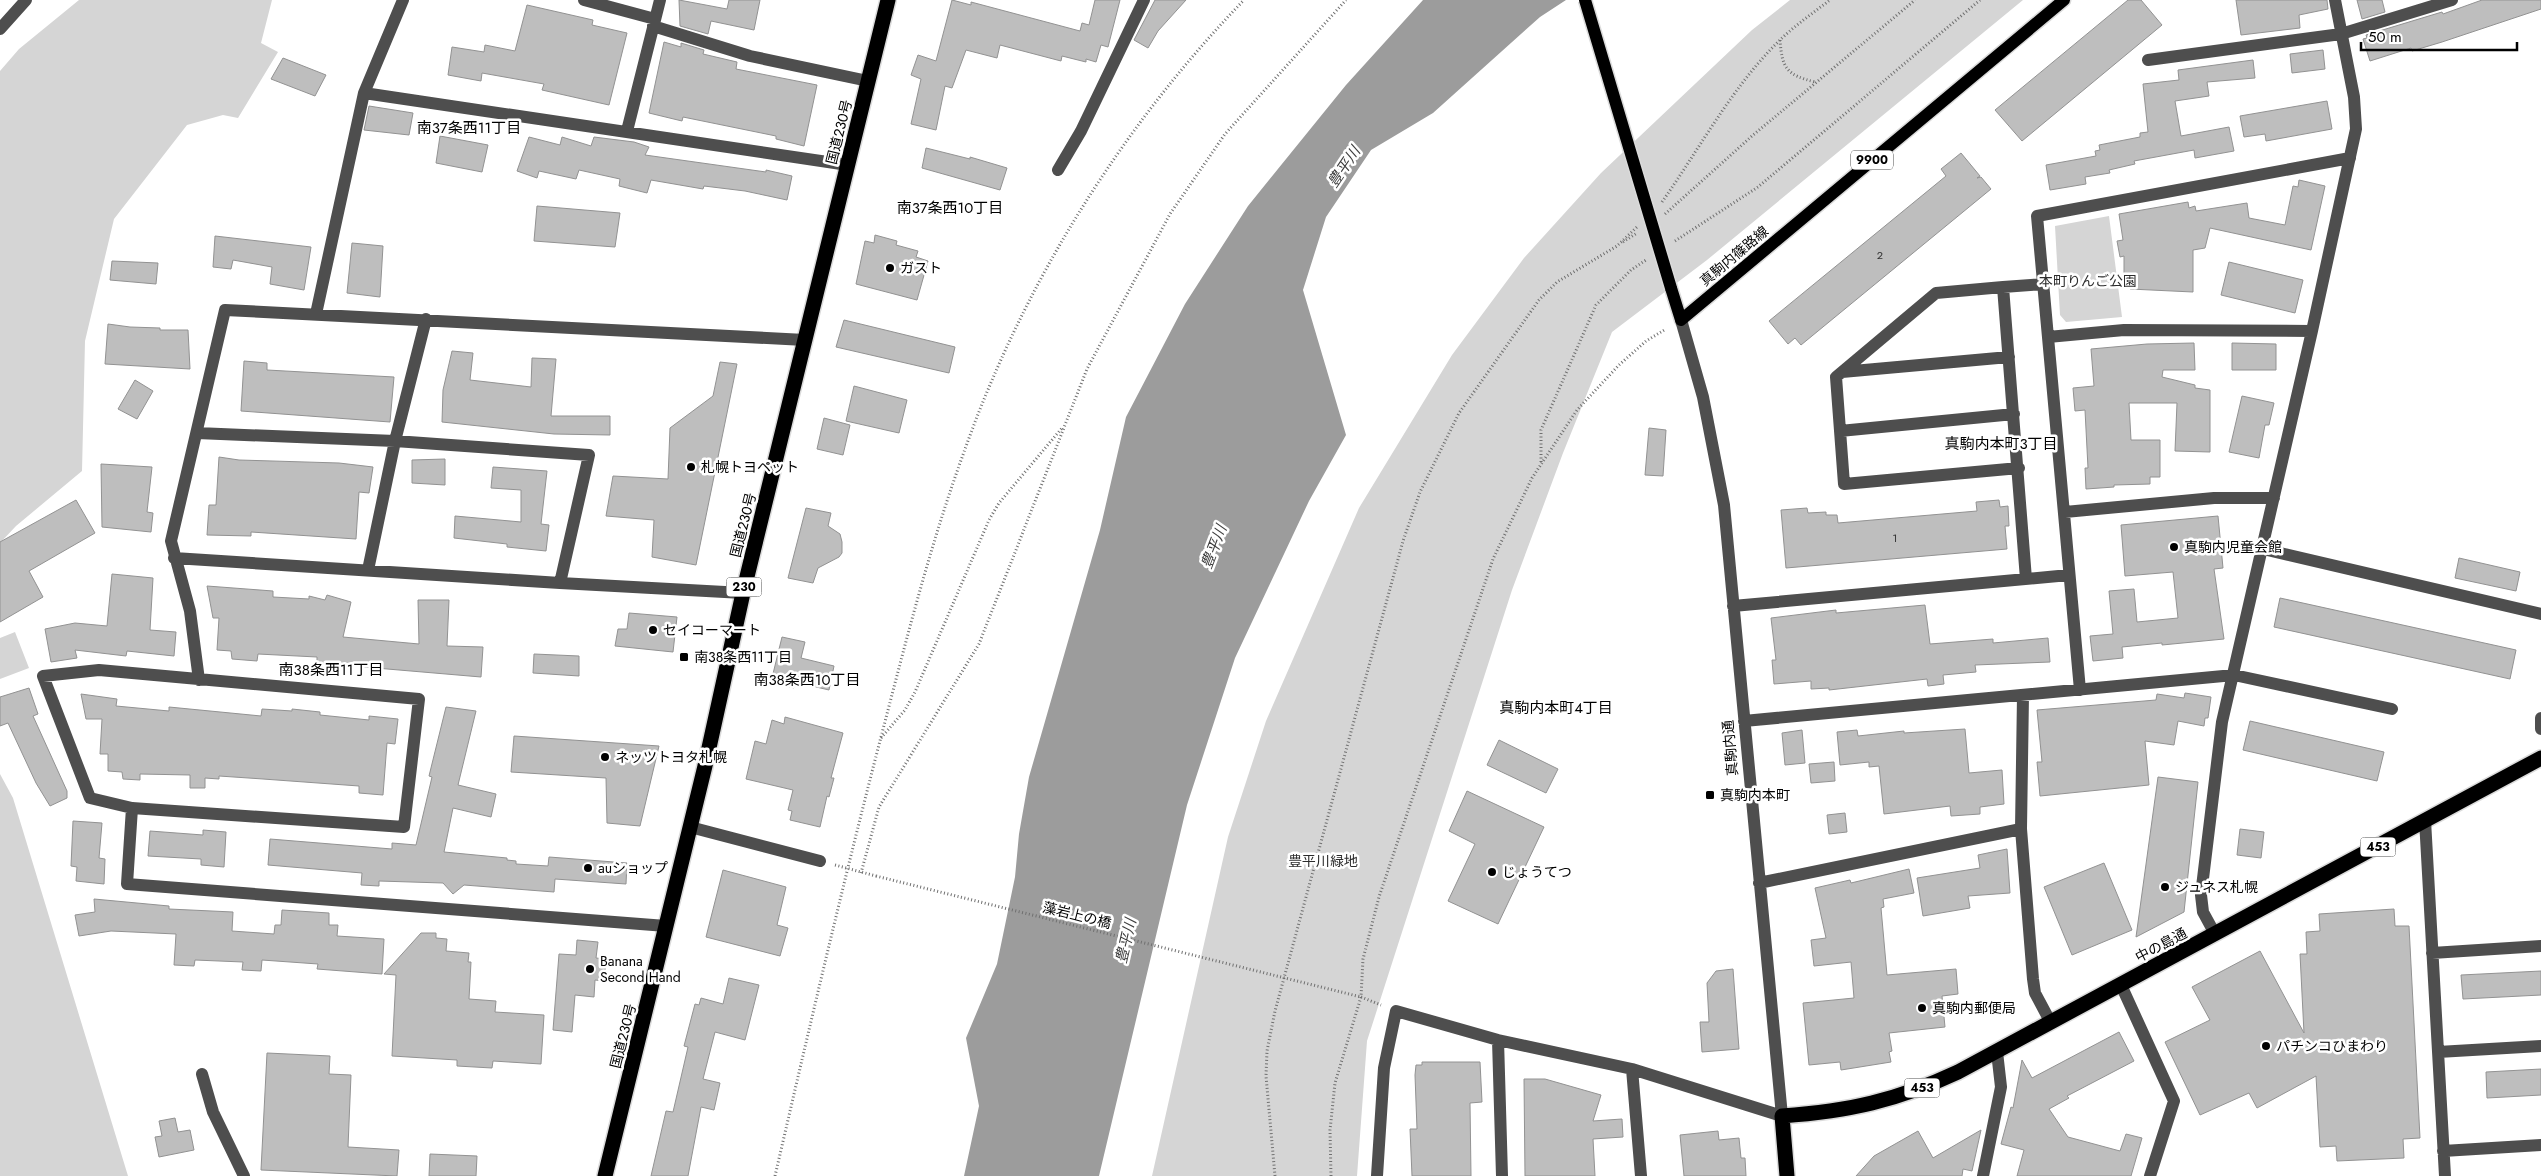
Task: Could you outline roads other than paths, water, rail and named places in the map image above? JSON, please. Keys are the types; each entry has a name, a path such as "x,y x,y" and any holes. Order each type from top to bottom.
{"highway":[{"name":"国道230号","path":"605,1176 690,827 743,592 888,0"},
{"name":"中の島通","path":"1782,1116 1849,1110 1898,1097 1943,1079 1997,1052 2541,758"},
{"name":"真駒内通","path":"1782,1116 1787,1176"}],"main road":[{"path":"1585,0 1681,320"},
{"name":"真駒内篠路線","path":"1681,320 2064,0"}],"street":[{"path":"0,29 26,0"},
{"path":"316,314 364,93 403,0"},
{"path":"584,0 750,56 868,81"},
{"path":"627,131 660,0"},
{"path":"1058,170 1081,131 1144,0"},
{"path":"2215,934 2203,912 2201,895 2222,722 2263,549 2356,129 2354,97 2335,0"},
{"path":"2148,60 2341,34 2452,0"},
{"path":"364,93 848,165"},
{"path":"2080,690 2037,216 2350,158"},
{"path":"2019,468 1844,484 1836,377 1936,293 2043,284"},
{"path":"2003,288 2019,468 2026,579"},
{"path":"199,680 190,611 174,558 171,541 225,310 805,340"},
{"path":"368,570 395,441 426,319"},
{"name":"真駒内通","path":"1681,320 1714,441 1724,505 1782,1116"},
{"path":"2048,338 2124,330 2312,331"},
{"path":"1842,372 2009,357"},
{"path":"1840,431 2014,414"},
{"path":"197,433 395,441 590,455 560,583"},
{"path":"2065,512 2214,498 2274,498"},
{"path":"2263,549 2541,614"},
{"path":"174,558 560,583 743,592"},
{"path":"1733,606 2069,575"},
{"path":"99,670 199,680 419,699 404,827 132,808 90,798 43,676 99,670"},
{"path":"1744,721 2234,674 2392,709"},
{"path":"2023,695 2021,829 2035,993 2051,1023"},
{"path":"2541,718 2541,729"},
{"path":"132,808 127,884 666,926"},
{"path":"2424,820 2445,1176"},
{"path":"690,827 820,861"},
{"path":"1759,883 2021,829"},
{"path":"2432,952 2541,946"},
{"path":"2121,985 2174,1100 2150,1176"},
{"path":"1377,1176 1384,1068 1396,1011 1498,1040 1632,1069 1782,1116"},
{"path":"1498,1040 1502,1176"},
{"path":"2438,1052 2541,1046"},
{"path":"1982,1176 2001,1087 1997,1052"},
{"path":"1632,1069 1641,1176"},
{"path":"202,1074 213,1112 244,1176"},
{"path":"2443,1151 2541,1146"}],"water":[{"name":"豊平川","path":"1423,0 1566,0 1540,17 1433,113 1371,150 1326,217 1303,290 1346,435 1309,501 1235,658 1187,805 1099,1176 964,1176 979,1106 966,1038 997,964 1015,877 1019,834 1029,777 1100,530 1126,417 1185,304 1248,206 1346,85"}],"place":[{"name":"ガスト","path":"890,268"},
{"name":"札幌トヨペット","path":"691,467"},
{"name":"真駒内児童会館","path":"2174,547"},
{"name":"セイコーマート","path":"653,630"},
{"name":"南38条西11丁目","path":"684,657"},
{"name":"ネッツトヨタ札幌","path":"605,757"},
{"name":"真駒内本町","path":"1710,795"},
{"name":"auショップ","path":"588,868"},
{"name":"じょうてつ","path":"1492,872"},
{"name":"ジュネス札幌","path":"2165,887"},
{"name":"Banana Second Hand","path":"590,969"},
{"name":"真駒内郵便局","path":"1922,1008"},
{"name":"パチンコひまわり","path":"2266,1046"}],"district":[{"name":"南37条西11丁目","path":"469,128"},
{"name":"南37条西10丁目","path":"950,208"},
{"name":"真駒内本町3丁目","path":"2001,444"},
{"name":"南38条西11丁目","path":"331,670"},
{"name":"南38条西10丁目","path":"807,680"},
{"name":"真駒内本町4丁目","path":"1556,708"}],"park label":[{"name":"本町りんご公園","path":"2088,281"},
{"name":"豊平川緑地","path":"1323,861"}]}
